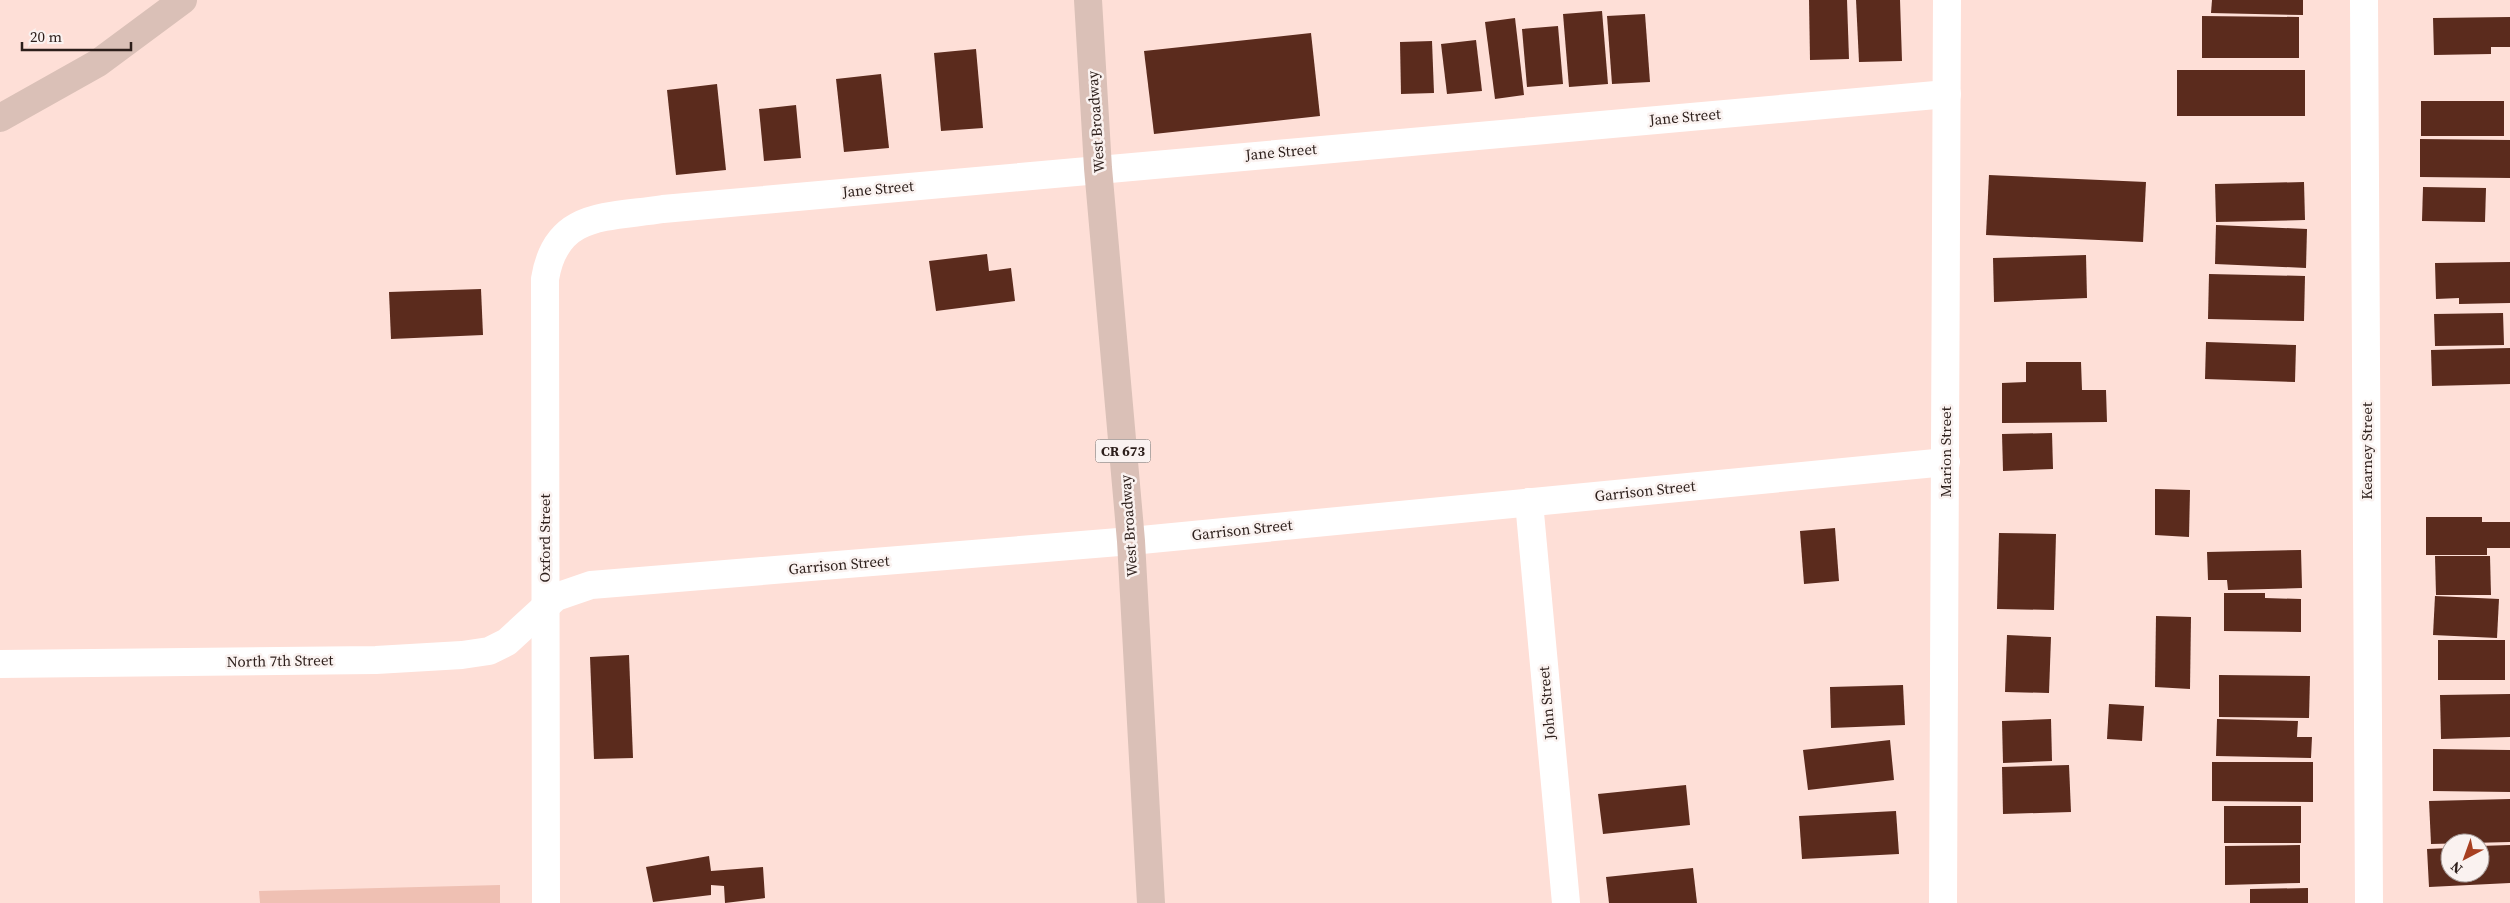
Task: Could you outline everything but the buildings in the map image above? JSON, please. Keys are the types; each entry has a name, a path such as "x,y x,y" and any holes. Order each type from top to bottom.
{"main road":[{"path":"0,118 98,63 183,0"},
{"name":"West Broadway","path":"1088,0 1098,168 1131,541 1151,903"}],"street":[{"name":"Marion Street","path":"1943,903 1947,0"},
{"name":"Kearney Street","path":"2364,0 2369,903"},
{"name":"Jane Street","path":"616,216 673,208 1098,168 1947,94"},
{"name":"Oxford Street","path":"546,903 544,608 545,279 548,263 555,245 565,234 586,221 616,216"},
{"name":"Garrison Street","path":"544,608 556,597 591,585 1131,541 1946,462"},
{"name":"John Street","path":"1529,502 1566,903"},
{"name":"North 7th Street","path":"0,664 376,660 462,655 489,651 508,642 544,608"}],"shaded area":[{"path":"500,885 500,903 260,903 259,891"}]}
